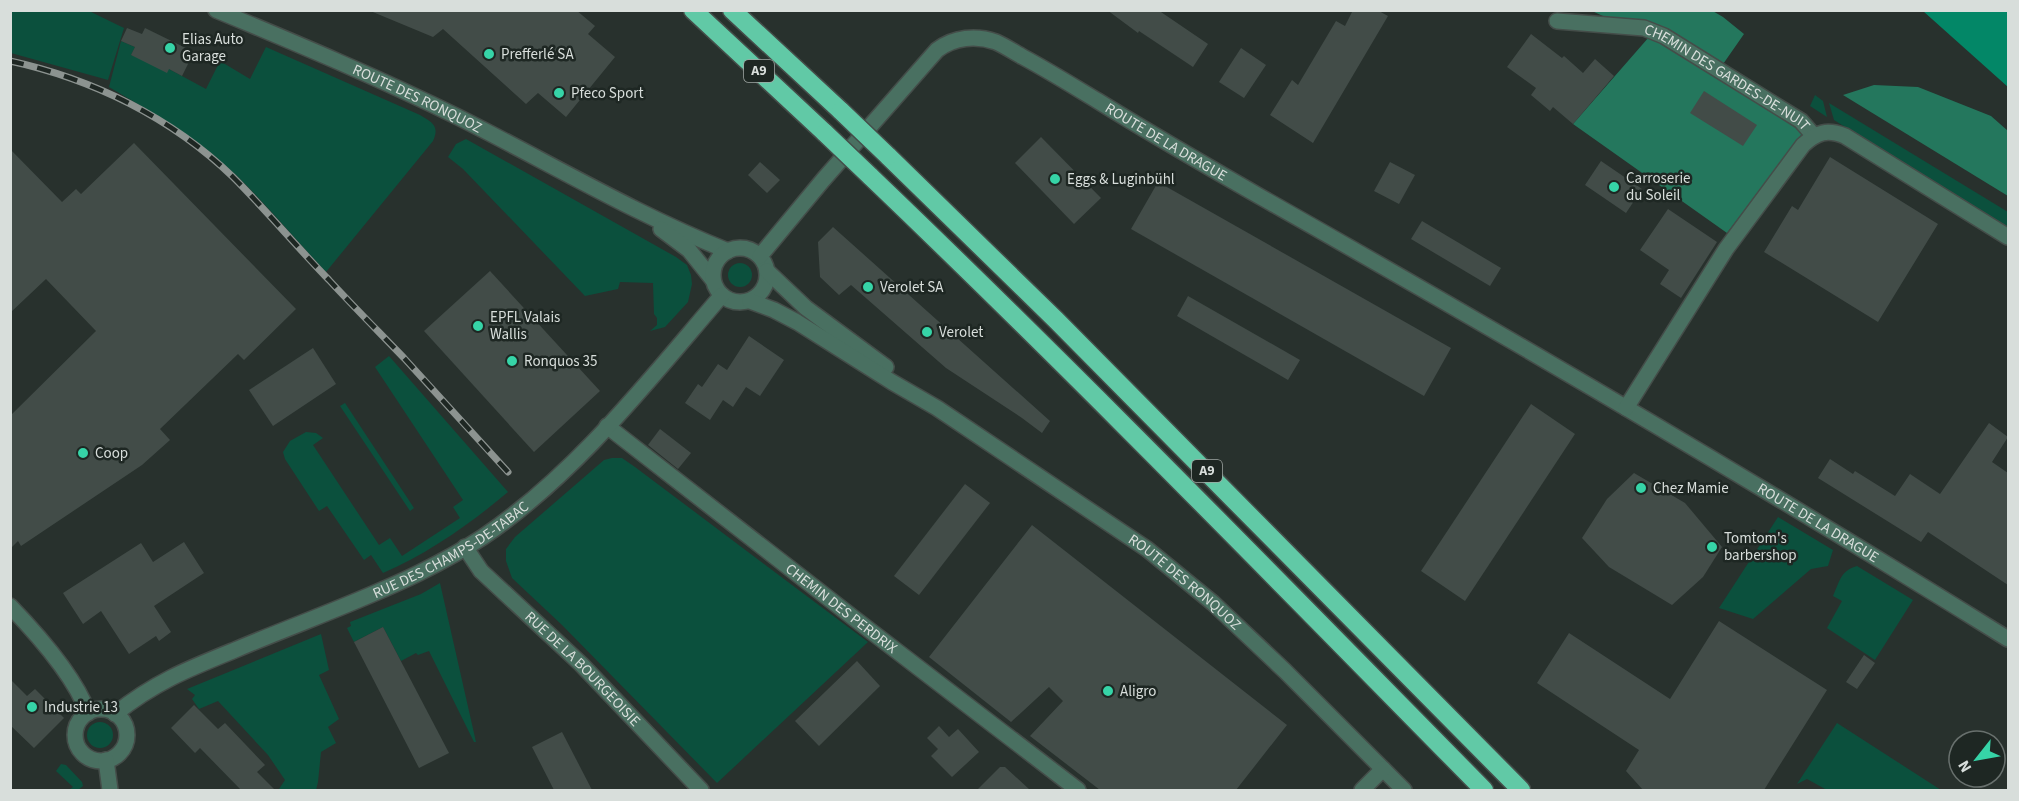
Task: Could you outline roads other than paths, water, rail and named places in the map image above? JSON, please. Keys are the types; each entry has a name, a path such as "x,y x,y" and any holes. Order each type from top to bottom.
{"highway":[{"name":"A9","path":"693,10 966,267 1484,790"},
{"name":"A9","path":"732,10 888,156 1064,328 1521,790"}],"street":[{"name":"ROUTE DES RONQUOZ","path":"216,10 408,93 655,219 728,251"},
{"name":"CHEMIN DES GARDES-DE-NUIT","path":"1557,21 1644,28 1664,36 1801,121 1814,136 1828,132 1845,136 2008,237"},
{"name":"ROUTE DE LA DRAGUE","path":"760,256 937,50 964,38 989,40 1037,64 1158,138 1407,279 1772,494 2008,639"},
{"path":"1626,408 1726,249 1797,153 1814,136"},
{"name":"ROUTE DES RONQUOZ","path":"613,197 683,245 702,263 713,280"},
{"path":"737,248 747,249 760,256 765,263 767,280 758,296 750,301 735,302 722,295 713,280 713,270 717,260 728,251 737,248"},
{"name":"ROUTE DES RONQUOZ","path":"767,271 806,308 937,408"},
{"name":"RUE DES CHAMPS-DE-TABAC","path":"115,714 142,693 173,675 381,591 421,572 483,537 566,470 722,295"},
{"name":"ROUTE DES RONQUOZ","path":"750,301 797,322 937,408 1166,564 1213,603 1269,656 1404,790"},
{"name":"CHEMIN DES PERDRIX","path":"607,426 1078,790"},
{"name":"RUE DE LA BOURGEOISIE","path":"465,547 481,571 568,651 701,790"},
{"path":"10,606 33,630 76,688 88,712"},
{"path":"102,709 115,714 124,724 126,737 120,752 106,760 93,760 87,757 82,753 76,741 77,725 88,712 102,709"},
{"path":"106,760 110,790"},
{"path":"1362,790 1383,769"}],"railway":[{"path":"10,61 71,78 101,90 158,119 209,156 257,202 508,472"}],"place":[{"name":"Elias Auto Garage","path":"170,48"},
{"name":"Prefferlé SA","path":"489,54"},
{"name":"Pfeco Sport","path":"559,93"},
{"name":"Eggs & Luginbühl","path":"1055,179"},
{"name":"Carroserie du Soleil","path":"1614,187"},
{"name":"Verolet SA","path":"868,287"},
{"name":"EPFL Valais Wallis","path":"478,326"},
{"name":"Verolet","path":"927,332"},
{"name":"Ronquos 35","path":"512,361"},
{"name":"Coop","path":"83,453"},
{"name":"Chez Mamie","path":"1641,488"},
{"name":"Tomtom's barbershop","path":"1712,547"},
{"name":"Aligro","path":"1108,691"},
{"name":"Industrie 13","path":"32,707"}]}
